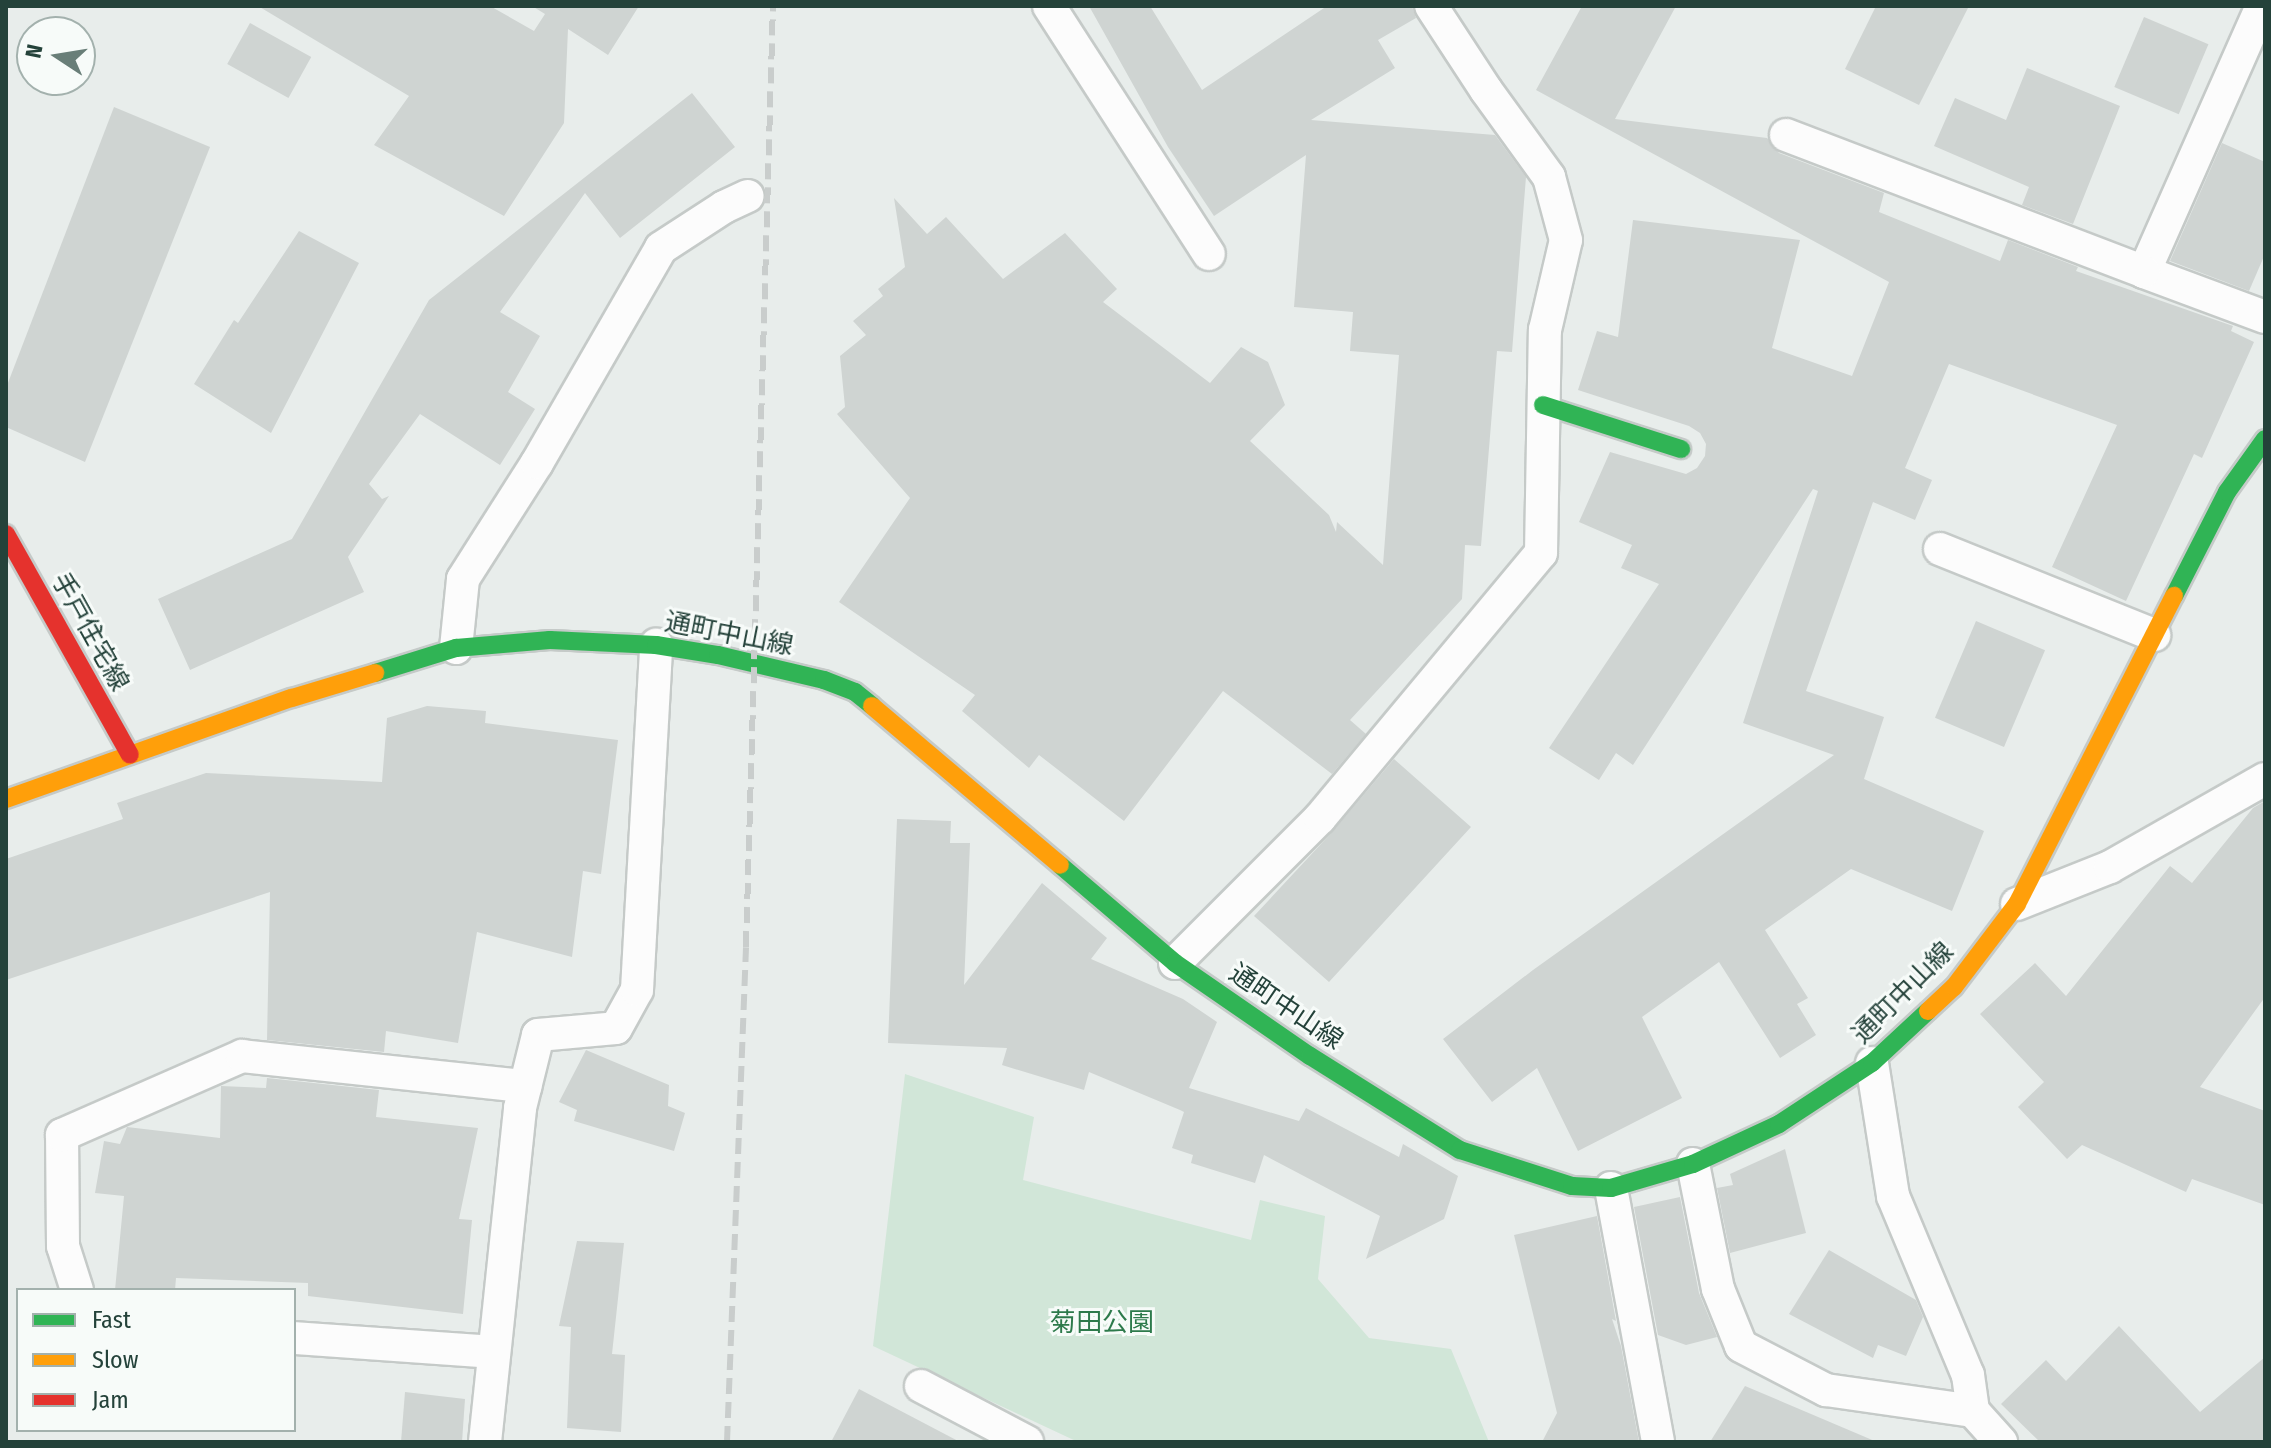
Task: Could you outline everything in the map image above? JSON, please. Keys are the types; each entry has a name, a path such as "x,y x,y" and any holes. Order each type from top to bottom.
{"street":[{"path":"1543,405 1681,449"},
{"name":"通町中山線","path":"6,799 292,698 456,648 550,640 656,645 718,655 824,680 855,692 1175,963 1310,1056 1460,1150 1572,1186 1611,1188 1693,1164 1779,1124 1872,1063 1954,987 2017,904 2227,492 2265,439"},
{"name":"手戸住宅線","path":"6,534 130,755"}],"lane":[{"path":"1049,6 1209,254"},
{"path":"1175,963 1320,818 1541,553 1545,330 1566,240 1549,177 1486,90 1431,6"},
{"path":"2144,272 2262,6"},
{"path":"1786,135 2265,317"},
{"path":"456,648 463,579 537,463 661,248 724,207 748,196"},
{"path":"1940,549 2154,635"},
{"path":"485,1442 520,1108 538,1035 616,1028 637,990 656,645"},
{"path":"2017,904 2110,867 2265,779"},
{"path":"76,1288 63,1246 62,1135 242,1056 525,1086"},
{"path":"1872,1063 1893,1196 1968,1375 1973,1411 2001,1442"},
{"path":"1693,1164 1718,1289 1741,1346 1826,1390 1973,1411"},
{"path":"1611,1188 1658,1442"},
{"path":"296,1338 493,1352"},
{"path":"921,1386 1027,1442"}],"green space":[{"name":"菊田公園","path":"905,1074 1034,1117 1023,1180 1251,1240 1260,1200 1325,1216 1318,1279 1369,1338 1451,1349 1489,1442 1078,1442 873,1346"}],"building":[{"path":"258,6 490,6 534,31 545,14 532,6 639,6 608,55 568,29 564,123 504,216 374,145 409,96"},
{"path":"1089,6 1150,6 1202,90 1327,6 1412,6 1416,18 1378,40 1395,68 1311,120 1495,135 1526,177 1512,352 1497,351 1481,546 1465,545 1462,599 1350,720 1366,734 1332,774 1223,691 1124,821 1039,755 1029,768 962,711 975,695 839,602 910,498 837,414 845,407 840,356 866,335 853,321 883,296 878,289 905,267 894,198 927,234 946,217 1003,279 1065,233 1117,289 1103,302 1210,383 1241,347 1268,362 1285,405 1250,441 1329,515 1336,532 1337,522 1383,565 1399,355 1350,351 1353,312 1294,307 1306,155 1214,216 1168,147"},
{"path":"1582,6 1676,6 1615,119 1767,138 1779,153 1884,193 1879,212 2000,261 2008,240 2078,267 2076,271 2233,326 2231,331 2254,342 2202,458 2194,454 2126,601 2052,567 2117,425 1949,364 1905,468 1932,480 1915,520 1873,502 1806,691 1884,717 1864,779 1984,831 1952,911 1851,869 1765,930 1808,998 1797,1004 1816,1035 1780,1058 1719,962 1642,1017 1682,1098 1578,1151 1537,1068 1492,1102 1443,1039 1533,970 1834,755 1743,723 1818,491 1813,489 1633,765 1616,753 1599,780 1549,748 1659,584 1621,568 1632,545 1579,522 1610,452 1686,474 1697,468 1705,456 1706,444 1700,433 1689,426 1578,390 1597,331 1618,337 1633,220 1800,240 1772,348 1852,376 1889,282 1536,90"},
{"path":"1876,6 1969,6 1919,105 1845,69"},
{"path":"2144,17 2208,44 2179,114 2114,87"},
{"path":"250,23 311,57 288,98 227,64"},
{"path":"2027,68 2120,106 2073,224 2022,205 2029,187 1934,146 1955,98 2006,120"},
{"path":"692,93 735,147 620,238 585,193 500,312 540,336 508,392 535,409 500,465 420,414 369,484 382,499 389,496 348,557 364,592 190,670 158,599 292,539 429,300"},
{"path":"114,107 210,147 85,462 6,427 6,388"},
{"path":"2222,143 2265,162 2265,254 2249,291 2170,261"},
{"path":"299,231 359,263 271,433 194,384 234,320 238,323"},
{"path":"1976,621 2045,650 2004,747 1935,718"},
{"path":"427,706 486,711 485,723 618,740 601,874 583,871 572,957 477,932 458,1043 386,1031 384,1052 267,1040 270,892 6,980 6,859 123,819 117,803 206,773 382,782 387,718"},
{"path":"1394,759 1471,827 1329,982 1254,916 1334,830"},
{"path":"2265,801 2265,997 2200,1087 2265,1111 2265,1205 2192,1179 2186,1192 2082,1145 2067,1159 2018,1107 2044,1082 1980,1014 2035,963 2066,996 2170,866 2192,883 2253,808"},
{"path":"897,819 951,821 950,843 970,843 964,985 1042,883 1107,938 1091,959 1183,999 1217,1022 1189,1088 1299,1121 1306,1108 1399,1157 1403,1144 1458,1176 1444,1219 1366,1259 1380,1216 1264,1155 1255,1183 1191,1163 1193,1155 1172,1148 1184,1112 1180,1110 1089,1072 1084,1090 1002,1065 1007,1048 888,1043"},
{"path":"586,1050 669,1085 668,1106 685,1113 674,1151 574,1121 577,1110 559,1102"},
{"path":"267,1078 379,1090 376,1117 478,1128 459,1219 472,1220 463,1314 308,1296 308,1283 176,1278 175,1288 115,1288 124,1196 95,1193 104,1141 120,1144 127,1127 220,1138 221,1086 266,1088"},
{"path":"1785,1149 1806,1233 1730,1253 1717,1188 1733,1185 1730,1174"},
{"path":"1680,1197 1699,1293 1717,1337 1686,1345 1658,1335 1634,1207"},
{"path":"1597,1216 1616,1321 1612,1319 1621,1346 1639,1442 1542,1442 1557,1413 1514,1235"},
{"path":"577,1241 624,1243 612,1354 625,1355 621,1432 567,1428 571,1327 559,1326"},
{"path":"1829,1250 1916,1300 1923,1317 1906,1356 1878,1345 1873,1358 1789,1314"},
{"path":"2119,1326 2200,1412 2265,1357 2265,1442 2040,1442 2001,1404 2046,1360 2066,1381"},
{"path":"1745,1386 1877,1442 1710,1442"},
{"path":"859,1389 960,1442 831,1442"},
{"path":"405,1392 465,1399 462,1442 401,1442"}],"railway":[{"path":"727,1442 746,947 773,6"}],"traffic: fast":[{"path":"1543,405 1681,449"},
{"path":"2174,596 2227,492 2265,439"},
{"path":"375,673 456,648 550,640 656,645 718,655 824,680 855,692 872,706"},
{"path":"1060,865 1175,963 1310,1056 1460,1150 1572,1186 1611,1188 1693,1164 1779,1124 1872,1063 1928,1011"}],"traffic: slow":[{"path":"1928,1011 1954,987 2017,904 2174,596"},
{"path":"6,799 292,698 375,673"},
{"path":"872,706 1060,865"}],"traffic: jam":[{"path":"6,534 130,755"}]}
